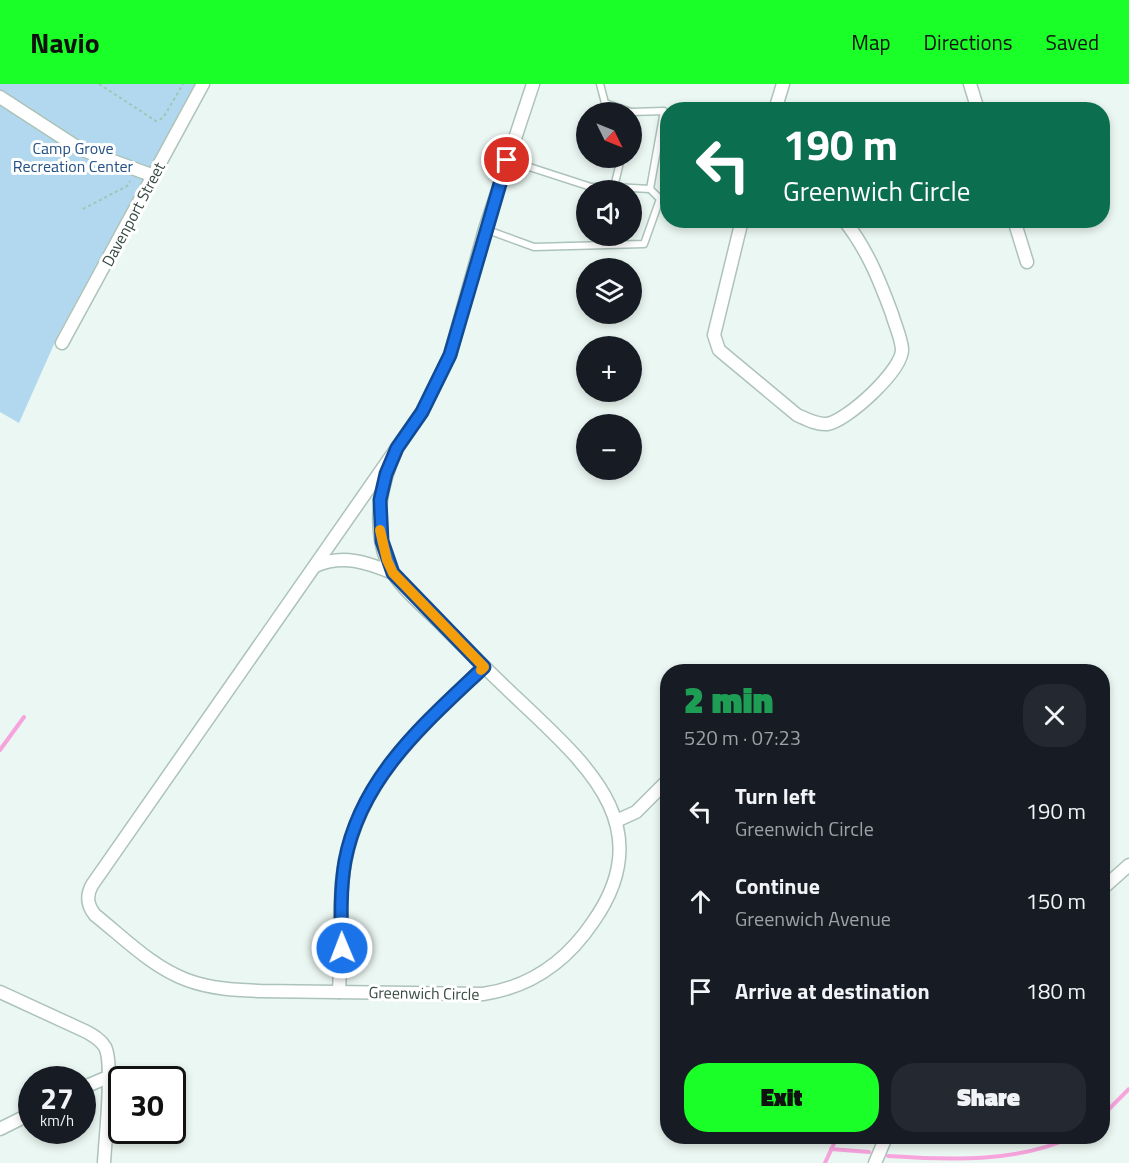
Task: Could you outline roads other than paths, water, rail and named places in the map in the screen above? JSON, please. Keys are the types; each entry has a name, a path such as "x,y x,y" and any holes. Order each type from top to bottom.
{"street":[{"name":"Davenport Street","path":"62,343 203,84"},
{"path":"315,566 422,412 450,355 485,229 533,84"},
{"path":"778,102 783,84"},
{"path":"970,84 976,102"},
{"path":"0,97 80,149 154,176"},
{"path":"740,228 714,335 716,343 719,350 787,407 820,424 836,421 873,391 901,359 902,347 876,270 850,228"},
{"path":"1016,228 1027,262"},
{"name":"Greenwich Circle","path":"393,573 353,560 333,560 315,566 92,885 87,896 89,906 95,915 152,960 187,980 225,989 483,994 529,981 565,956 596,919 608,896 618,860 616,822 602,788 584,763 484,667 393,573 382,541 380,500 386,474 397,448"},
{"path":"339,992 342,883 357,817 380,775 395,756 484,667"},
{"path":"616,822 636,812 660,788"},
{"path":"1110,882 1129,865"},
{"path":"0,992 87,1032 99,1039 105,1047 108,1077 104,1163"},
{"path":"96,1082 108,1077"},
{"path":"0,1129 18,1120"},
{"path":"875,1163 883,1144"}],"lane":[{"path":"600,84 605,102"},
{"path":"642,112 660,111"},
{"path":"650,189 660,133"},
{"path":"507,160 576,182"},
{"path":"485,229 534,247 644,244 660,199 650,189 642,189"}],"waterway":[{"path":"0,750 24,717"},
{"path":"1110,1108 1129,1089"},
{"path":"825,1163 834,1144"},
{"path":"888,1156 982,1158 1028,1152 1054,1144"},
{"path":"831,1149 869,1152"}],"park label":[{"name":"Camp Grove Recreation Center","path":"73,157"}]}
